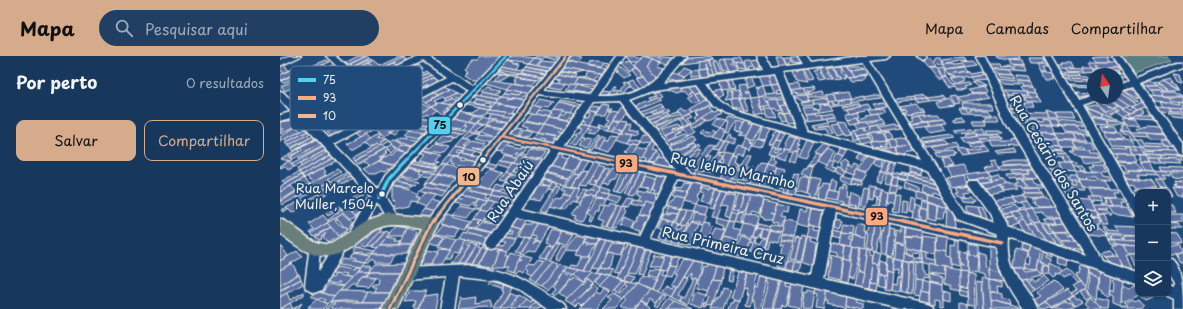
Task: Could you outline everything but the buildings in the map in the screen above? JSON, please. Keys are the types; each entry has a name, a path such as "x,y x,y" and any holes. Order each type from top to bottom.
{"main road":[{"path":"280,225 314,249 325,250 339,248 362,230 388,220 431,224 390,309"}],"street":[{"path":"280,64 297,56"},
{"path":"330,56 341,66"},
{"path":"353,236 365,214 389,180 506,56"},
{"path":"431,224 566,56"},
{"name":"Rua Abaiú","path":"491,244 621,56"},
{"path":"653,87 682,56"},
{"path":"761,56 773,71 803,134"},
{"path":"802,56 808,66"},
{"path":"537,92 591,99 622,98 653,87 886,56"},
{"name":"Rua Cesário dos Santos","path":"980,56 1012,125 1091,251 1096,262"},
{"path":"1048,56 1135,207"},
{"path":"1116,56 1183,152"},
{"path":"1123,86 1181,66 1174,56"},
{"path":"405,66 423,57 473,91"},
{"path":"864,58 961,216 1003,238 1096,262 1135,277"},
{"path":"422,93 453,77"},
{"path":"701,80 717,104 729,112 803,134 930,167"},
{"path":"280,94 290,105"},
{"path":"622,98 681,175 643,242"},
{"path":"1076,104 1087,100"},
{"path":"280,118 290,116"},
{"path":"315,130 365,183 388,220"},
{"path":"328,143 353,130"},
{"name":"Rua Ielmo Marinho","path":"501,137 555,150 959,234 1003,238"},
{"path":"365,183 389,180"},
{"path":"974,183 995,212 1003,238 1003,261 1007,274 1031,309"},
{"path":"817,283 831,208"},
{"name":"Rua Primeira Cruz","path":"512,212 817,283 877,303 927,309"},
{"path":"365,214 388,220"},
{"path":"959,234 961,216"},
{"path":"314,249 311,285 314,287 317,286 339,248"},
{"path":"1171,267 1180,282 1181,301"},
{"path":"406,274 453,272 493,273 511,278 559,309"},
{"path":"447,309 453,272"},
{"path":"1171,293 1181,301"}],"green space":[{"path":"1121,56 1169,56 1172,60 1134,73"}],"transit line":[{"name":"75","path":"379,199 389,179 506,56"},
{"name":"10","path":"390,309 431,224 566,56"},
{"name":"93","path":"501,137 1002,243"}],"place":[{"name":"Rua Marcelo Muller, 1504","path":"382,194"}]}
